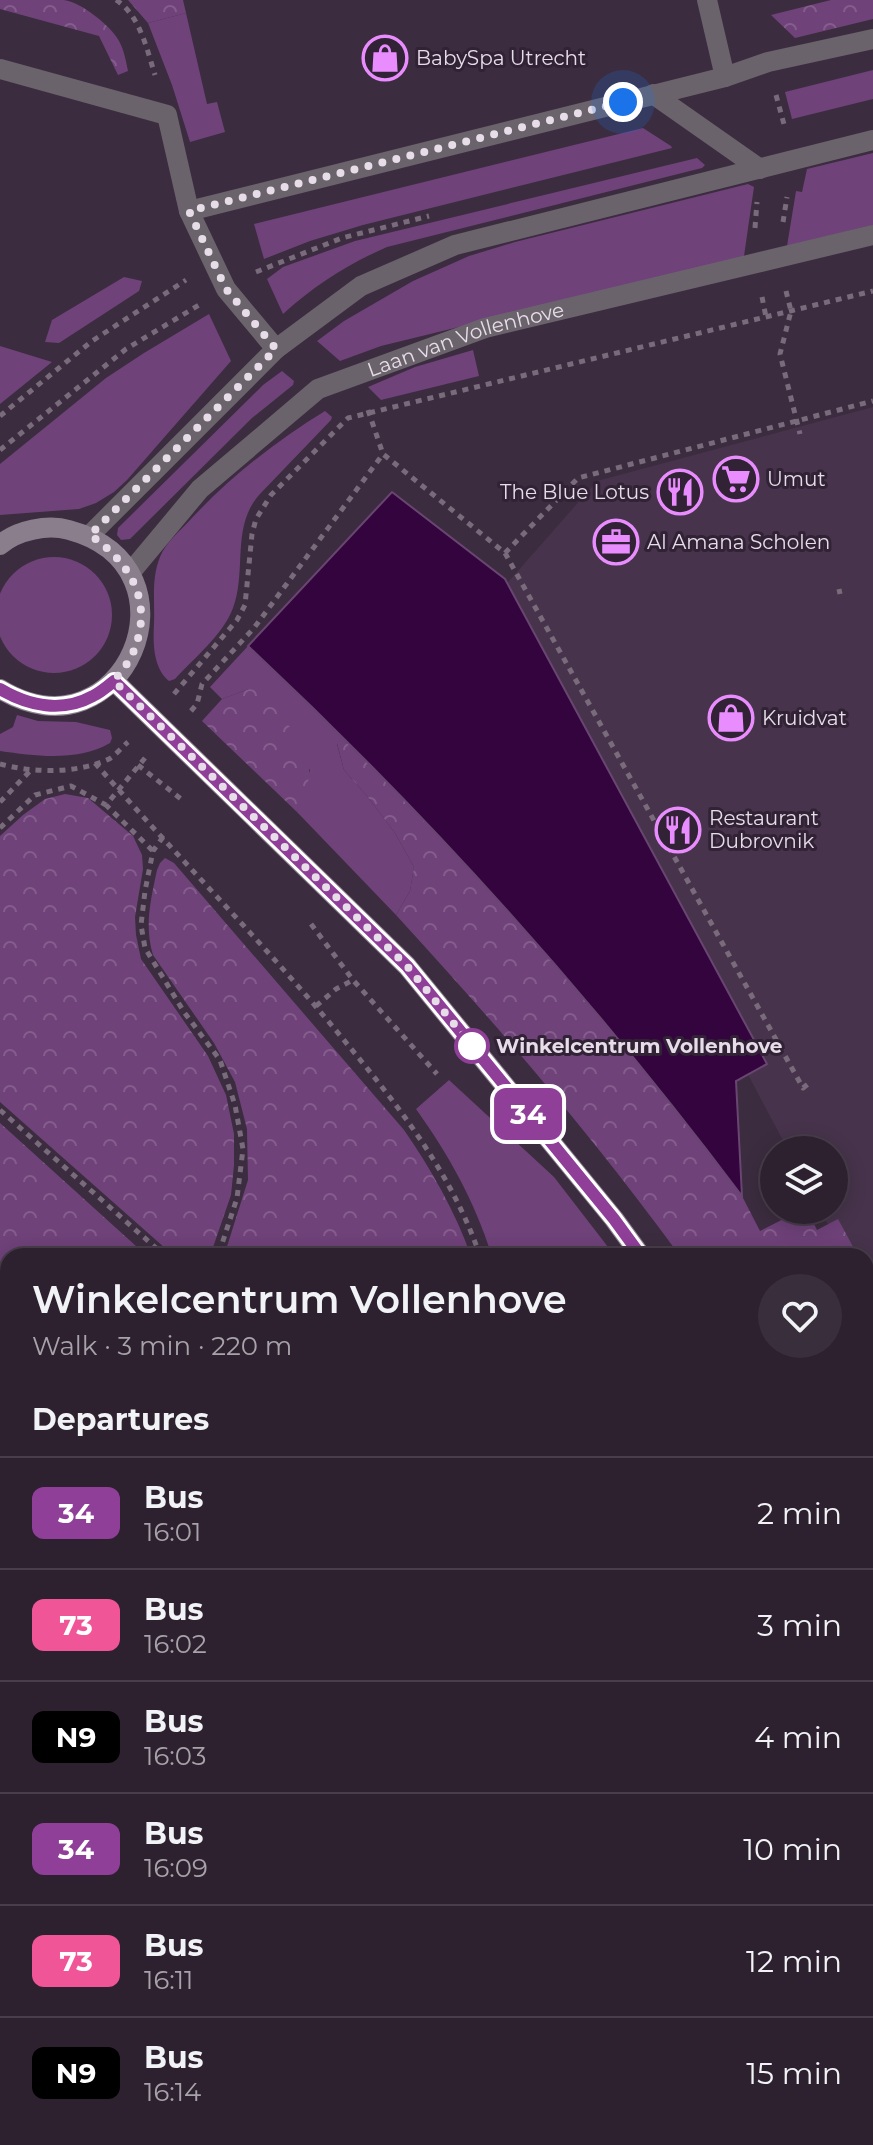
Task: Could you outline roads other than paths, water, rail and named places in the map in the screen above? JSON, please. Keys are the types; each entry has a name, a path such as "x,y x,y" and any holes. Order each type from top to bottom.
{"main road":[{"path":"0,545 32,530 60,527 90,535 110,549 130,573 139,596 141,627 132,656 114,681 93,696 69,705 41,705 18,700 0,689"},
{"path":"114,681 407,966 635,1248"}],"street":[{"path":"707,0 725,77"},
{"path":"189,211 725,77 768,62 873,39"},
{"path":"0,69 167,115 189,211 226,289 276,349"},
{"path":"653,94 760,169"},
{"path":"90,535 276,349 361,286 455,245 873,140"},
{"name":"Laan van Vollenhove","path":"130,573 200,489 318,389 485,328 873,235"}],"place":[{"name":"BabySpa Utrecht","path":"385,58"},
{"name":"Umut","path":"736,479"},
{"name":"The Blue Lotus","path":"680,492"},
{"name":"Al Amana Scholen","path":"616,542"},
{"name":"Kruidvat","path":"731,718"},
{"name":"Restaurant Dubrovnik","path":"678,830"},
{"name":"Winkelcentrum Vollenhove","path":"472,1046"}]}
